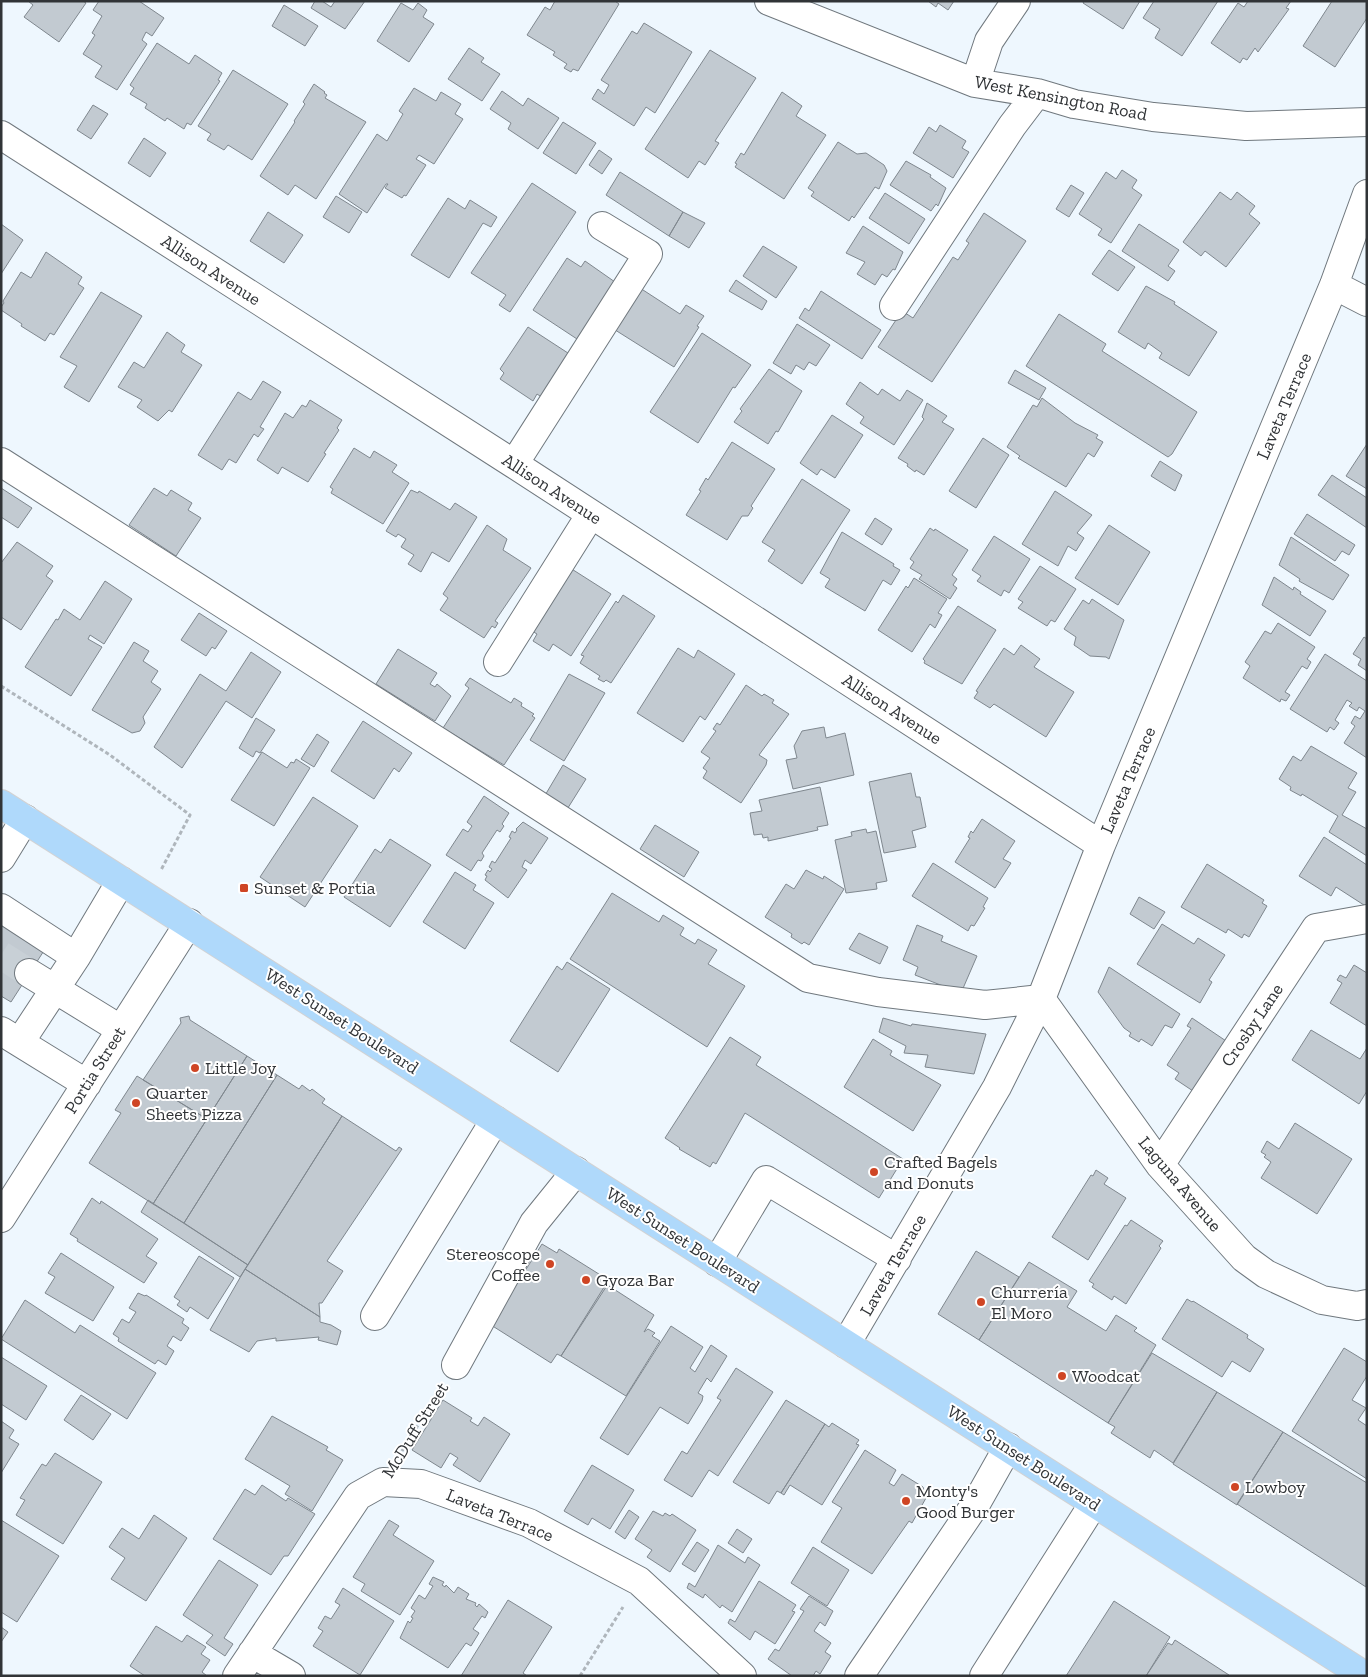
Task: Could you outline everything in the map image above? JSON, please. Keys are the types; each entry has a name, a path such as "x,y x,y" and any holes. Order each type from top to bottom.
{"main road":[{"name":"West Sunset Boulevard","path":"1,804 147,898 189,922 716,1262 1365,1676"}],"street":[{"name":"West Kensington Road","path":"769,1 975,83 1037,93 1074,104 1153,117 1246,126 1367,122"},
{"path":"975,83 989,41 1016,1"},
{"path":"894,306 1012,126 1037,93"},
{"name":"Allison Avenue","path":"1,135 514,464 1101,845"},
{"name":"Laveta Terrace","path":"846,1344 997,1086 1041,999 1101,845 1334,286 1367,194"},
{"path":"514,464 648,254 602,226"},
{"path":"1334,286 1367,302"},
{"path":"1,462 808,978 878,992 985,1005 1041,999"},
{"path":"498,662 591,514"},
{"path":"1,858 25,819"},
{"path":"86,1084 11,1036 55,989 122,882"},
{"path":"1,908 76,957"},
{"name":"Crosby Lane","path":"1160,1165 1316,928 1367,919"},
{"name":"Portia Street","path":"1,1218 189,922"},
{"path":"29,973 120,1029"},
{"name":"Laguna Avenue","path":"1041,999 1160,1165 1244,1258 1266,1274 1322,1300 1357,1306 1367,1304"},
{"path":"375,1316 495,1120"},
{"name":"McDuff Street","path":"456,1365 534,1222 576,1172"},
{"path":"716,1262 766,1180 897,1259"},
{"path":"867,1673 977,1502 1008,1447"},
{"name":"Laveta Terrace","path":"383,1482 421,1484 529,1522 639,1581 742,1676"},
{"name":"McDuff Street","path":"237,1676 358,1496 383,1482"},
{"path":"984,1676 1094,1503"},
{"path":"252,1652 291,1676"}],"path":[{"path":"1,686 110,755 190,815 147,898"},
{"name":"McDuff Street","path":"383,1482 456,1365"},
{"path":"580,1676 639,1581"}],"building":[{"path":"28,1 83,1 86,3 59,42 24,17 33,5"},
{"path":"99,1 139,1 164,18 152,36 146,32 142,40 147,44 117,90 95,77 102,66 83,54 95,35 92,33 102,16 93,10"},
{"path":"315,1 322,1 331,7 335,1 365,1 345,29 311,8"},
{"path":"555,1 615,1 619,4 578,71 573,69 571,72 564,68 567,64 553,55 555,52 527,35 545,7 550,10"},
{"path":"928,1 954,1 948,10 938,3 936,7"},
{"path":"1084,1 1140,1 1123,29 1083,3"},
{"path":"1154,1 1218,1 1182,56 1155,38 1160,29 1143,18"},
{"path":"1248,1 1291,1 1286,8 1289,9 1258,52 1255,48 1247,60 1243,58 1240,63 1211,43 1238,3 1244,7"},
{"path":"1332,1 1367,1 1367,18 1335,67 1303,46"},
{"path":"401,3 413,10 418,3 427,10 423,17 434,24 409,62 377,41"},
{"path":"284,5 318,26 305,46 272,26"},
{"path":"644,23 692,52 655,113 646,107 634,126 592,99 598,89 604,94 609,85 601,80 632,31 637,34"},
{"path":"157,43 189,64 195,55 222,73 218,80 220,81 191,125 187,123 184,129 167,118 165,121 145,108 147,104 130,94 134,88 130,85"},
{"path":"469,48 484,58 481,62 500,74 482,101 448,79"},
{"path":"710,50 756,78 715,141 719,143 705,165 699,161 688,178 645,149"},
{"path":"233,70 288,104 252,160 228,145 224,150 207,140 211,134 198,126"},
{"path":"314,84 325,92 327,95 325,98 366,122 316,199 295,185 288,195 260,176 295,122 305,104 303,102"},
{"path":"414,88 436,101 441,92 461,104 455,114 463,119 434,164 419,155 416,159 426,165 406,196 404,195 402,198 385,188 388,184 386,184 367,213 339,194 377,134 387,141 403,114 399,111"},
{"path":"502,91 523,106 528,98 559,118 538,149 508,129 511,123 490,109"},
{"path":"782,92 802,106 796,116 826,135 784,199 735,167 737,164 735,163 741,153 744,155"},
{"path":"93,105 108,114 91,139 77,130"},
{"path":"563,122 596,143 576,174 543,153"},
{"path":"940,125 966,141 962,148 969,152 953,178 913,153 929,127 936,132"},
{"path":"144,138 166,153 150,177 128,163"},
{"path":"838,142 857,154 866,153 884,165 887,171 879,189 875,187 854,218 852,216 849,221 811,196 814,192 808,188"},
{"path":"599,150 612,159 602,174 589,165"},
{"path":"906,161 931,175 930,177 946,188 938,206 936,204 931,211 890,185"},
{"path":"1122,170 1137,180 1132,188 1142,195 1111,243 1098,235 1102,229 1079,214 1106,172 1116,179"},
{"path":"620,172 683,212 669,236 606,195"},
{"path":"532,183 576,212 510,312 499,305 506,295 471,273"},
{"path":"1071,185 1084,193 1069,217 1056,209"},
{"path":"1220,192 1231,200 1237,192 1255,206 1249,214 1260,223 1226,267 1205,251 1201,256 1183,242"},
{"path":"885,193 925,219 909,244 869,218"},
{"path":"336,196 362,212 349,233 323,217"},
{"path":"448,198 465,209 470,200 497,217 491,227 483,223 449,278 411,255"},
{"path":"268,212 303,235 284,263 250,241"},
{"path":"683,212 705,223 689,248 669,236"},
{"path":"984,213 1026,241 932,382 878,347 902,311 913,318 953,257 958,260 969,243 966,241"},
{"path":"1,224 23,240 1,274"},
{"path":"1139,224 1179,250 1168,266 1175,271 1168,281 1122,251"},
{"path":"863,226 903,252 895,270 893,269 887,277 882,274 875,285 857,274 865,262 846,253"},
{"path":"763,246 797,267 776,298 743,276"},
{"path":"1109,250 1135,267 1118,291 1092,274"},
{"path":"46,252 82,277 78,284 84,288 54,335 50,333 45,341 21,326 22,324 1,310 1,307 21,272 31,278"},
{"path":"567,258 581,267 585,261 615,282 577,339 533,310"},
{"path":"736,280 767,301 762,310 729,291"},
{"path":"1146,286 1175,302 1174,304 1217,332 1189,376 1159,358 1162,353 1148,343 1145,349 1118,332"},
{"path":"640,288 680,314 686,305 704,316 674,367 612,328"},
{"path":"821,291 881,330 862,359 799,318 805,308 809,311"},
{"path":"101,292 142,316 89,402 64,387 77,366 60,357"},
{"path":"1059,314 1106,344 1102,351 1197,412 1172,454 1168,457 1026,366"},
{"path":"797,324 830,345 816,366 809,362 804,370 796,365 791,374 773,363"},
{"path":"528,327 571,355 543,398 537,394 533,401 500,379 504,373 500,369"},
{"path":"167,332 185,345 181,352 202,365 172,412 169,410 158,421 137,407 142,400 118,387 134,362 144,368"},
{"path":"702,333 751,365 735,388 733,387 698,443 650,412"},
{"path":"769,369 802,391 778,432 776,431 768,444 734,422 742,411 740,409"},
{"path":"1015,370 1046,388 1039,400 1008,383"},
{"path":"263,381 281,392 260,427 264,429 258,437 254,434 236,463 229,459 222,470 198,455 238,392 251,400"},
{"path":"860,382 878,395 882,389 900,401 907,390 923,400 894,445 860,423 864,417 846,404"},
{"path":"1042,398 1075,423 1098,435 1096,438 1103,442 1094,457 1088,453 1066,487 1018,458 1020,456 1007,447 1033,405 1037,407"},
{"path":"310,400 342,420 337,428 339,430 324,453 326,454 308,482 282,467 278,474 257,460 285,413 293,418 302,405 306,407"},
{"path":"927,403 947,416 942,422 954,429 924,475 916,470 915,472 907,466 908,464 898,458 924,419 922,417"},
{"path":"832,415 863,435 835,478 821,469 817,475 800,463"},
{"path":"983,438 1009,455 976,508 949,491"},
{"path":"732,442 775,469 751,506 753,508 748,516 742,516 727,540 686,515 701,491 699,490 706,478 708,480"},
{"path":"1367,444 1367,489 1346,476"},
{"path":"354,448 370,458 374,451 397,465 392,472 409,483 383,524 331,493 333,489 330,487"},
{"path":"1160,461 1182,475 1175,491 1151,476"},
{"path":"1332,475 1367,498 1367,528 1318,495"},
{"path":"802,479 850,510 802,584 768,561 775,550 762,542"},
{"path":"1,488 32,508 18,528 1,517"},
{"path":"154,488 167,496 171,490 192,503 188,510 201,518 176,556 129,525"},
{"path":"411,490 418,493 419,491 450,510 455,503 477,517 449,562 432,552 421,572 408,564 414,555 401,547 406,539 398,534 396,537 386,531"},
{"path":"1055,491 1092,515 1077,533 1084,538 1076,551 1068,546 1058,566 1022,544"},
{"path":"1307,514 1355,545 1349,555 1342,551 1335,561 1294,534"},
{"path":"875,518 892,529 882,545 865,534"},
{"path":"487,525 507,539 503,550 531,568 495,621 498,623 495,628 492,626 484,638 440,610 448,598 443,594"},
{"path":"1109,525 1150,552 1118,605 1075,578"},
{"path":"930,528 934,531 935,529 968,550 952,575 957,579 953,585 957,588 950,599 919,579 922,575 910,568 914,562 910,559"},
{"path":"842,532 894,564 893,566 900,570 891,585 883,580 865,611 825,587 830,579 820,573"},
{"path":"994,536 1030,559 1009,593 1004,590 1001,596 977,581 981,576 972,570"},
{"path":"1291,537 1349,575 1333,600 1299,581 1300,579 1279,565"},
{"path":"17,542 53,566 46,576 53,581 21,630 1,617 1,563"},
{"path":"567,566 611,594 571,656 553,644 549,651 533,641 537,634 527,628"},
{"path":"1040,566 1076,589 1055,622 1051,620 1047,626 1018,608 1023,602 1018,599"},
{"path":"1274,577 1293,590 1294,587 1301,592 1300,594 1326,611 1310,636 1262,605"},
{"path":"914,578 947,599 938,613 942,615 935,628 930,624 912,652 878,630 906,586 908,588"},
{"path":"105,581 132,599 104,644 90,635 88,639 102,647 71,696 25,667 64,609 80,620"},
{"path":"623,595 655,616 611,683 606,680 604,682 598,679 600,676 580,663 584,656 581,655 616,601 618,603"},
{"path":"1092,599 1124,620 1109,659 1106,657 1090,656 1074,645 1076,637 1064,629 1083,600 1089,604"},
{"path":"958,606 996,630 962,684 924,663 923,659"},
{"path":"199,613 227,631 215,649 212,647 206,656 181,640"},
{"path":"1278,623 1315,647 1307,659 1311,662 1307,669 1302,666 1285,692 1290,695 1286,701 1281,699 1280,702 1243,678 1250,666 1245,662 1265,631 1271,634"},
{"path":"1364,637 1367,639 1367,671 1358,665 1361,659 1353,654"},
{"path":"134,642 149,651 143,661 158,671 151,682 161,689 143,717 145,723 140,731 132,733 92,710"},
{"path":"1021,645 1040,659 1034,667 1074,692 1046,737 994,704 990,708 974,698 978,692 976,691 1004,648 1014,655"},
{"path":"678,648 694,658 698,650 735,674 705,720 700,716 683,742 637,713"},
{"path":"398,649 437,673 430,684 435,687 437,684 451,696 435,721 376,684"},
{"path":"251,652 281,672 252,718 226,701 182,768 154,747 200,674 226,691"},
{"path":"1325,654 1367,681 1367,758 1344,743 1355,726 1351,723 1355,716 1360,719 1365,711 1359,707 1357,711 1349,706 1352,703 1347,700 1335,720 1339,723 1334,730 1330,727 1327,732 1290,709"},
{"path":"569,674 605,693 564,761 530,740"},
{"path":"470,678 511,703 514,698 522,703 521,706 534,714 532,716 535,718 504,765 443,728 469,688 465,685"},
{"path":"746,685 762,696 764,694 774,700 772,703 789,714 759,755 767,760 766,765 741,803 703,778 707,771 703,768 710,758 701,752 716,731 713,729 717,723 720,725"},
{"path":"256,718 275,730 260,753 256,751 253,757 239,748"},
{"path":"363,721 412,753 399,772 394,768 374,799 331,771"},
{"path":"824,727 826,738 845,733 854,775 793,789 786,760 797,758 794,746 802,731"},
{"path":"317,734 329,742 314,767 301,759"},
{"path":"1311,746 1357,773 1348,788 1356,792 1342,815 1367,829 1367,856 1329,832 1338,816 1302,794 1301,796 1290,790 1291,787 1279,779 1293,756 1301,761"},
{"path":"262,752 287,768 296,759 310,768 274,826 231,800"},
{"path":"563,765 586,779 566,811 544,797"},
{"path":"911,773 916,797 920,797 926,827 912,831 916,847 884,853 869,782"},
{"path":"820,787 828,825 817,827 818,830 768,841 768,837 763,838 762,834 754,835 750,813 762,811 759,800"},
{"path":"484,796 509,813 502,824 504,826 500,832 497,830 482,853 484,856 481,861 478,860 471,871 446,855 463,829 468,832 472,826 467,822"},
{"path":"313,797 358,826 305,907 260,877"},
{"path":"982,819 1015,841 1003,859 1011,863 995,888 955,862 970,838 968,837 971,831 973,833"},
{"path":"523,822 548,838 531,864 525,860 522,867 527,870 508,898 485,880 487,876 485,875 488,870 490,872 492,869 489,867 492,861 495,863 511,838 509,837 512,831 515,833 516,829"},
{"path":"655,825 699,852 684,877 640,849"},
{"path":"866,829 867,833 876,831 887,881 876,883 877,889 846,893 835,840 852,836 851,832"},
{"path":"1324,837 1367,865 1367,907 1336,887 1331,896 1299,876"},
{"path":"390,839 431,865 390,927 344,897 375,849 381,853"},
{"path":"933,863 988,898 983,907 985,908 974,926 971,925 968,931 912,896"},
{"path":"1207,864 1264,900 1262,903 1267,906 1249,937 1244,934 1242,938 1228,929 1226,933 1181,907"},
{"path":"806,870 823,879 824,876 844,889 809,945 804,942 802,944 791,937 792,934 765,917 786,884 794,889"},
{"path":"455,872 476,885 473,890 494,903 465,949 423,922"},
{"path":"612,893 659,922 663,915 684,928 680,935 695,944 698,939 717,950 708,964 745,986 707,1047 570,959"},
{"path":"1139,897 1165,912 1154,929 1130,914"},
{"path":"1,917 47,946 11,1002 1,996"},
{"path":"1162,924 1194,944 1198,938 1225,955 1209,980 1212,982 1200,1003 1137,964"},
{"path":"917,925 943,936 941,941 977,956 961,993 915,975 918,967 903,960"},
{"path":"859,933 888,947 880,964 849,949"},
{"path":"567,962 610,989 558,1072 510,1041 557,966 562,970"},
{"path":"1354,965 1367,973 1367,1026 1330,1003 1342,983 1337,980 1340,975 1346,978"},
{"path":"1109,967 1180,1014 1172,1028 1165,1025 1152,1046 1141,1039 1139,1042 1129,1036 1131,1033 1124,1028 1098,992"},
{"path":"189,1016 190,1020 247,1056 207,1119 143,1080 181,1023 180,1018"},
{"path":"883,1018 911,1026 912,1024 986,1034 974,1074 925,1067 928,1055 904,1053 906,1046 879,1032"},
{"path":"1192,1018 1232,1045 1199,1095 1175,1079 1179,1073 1167,1065 1191,1028 1187,1026"},
{"path":"1311,1030 1360,1059 1367,1048 1367,1091 1359,1104 1292,1060"},
{"path":"730,1037 761,1057 756,1065 903,1159 879,1198 745,1113 716,1164 713,1162 710,1167 679,1149 665,1138"},
{"path":"873,1039 892,1051 890,1055 941,1085 913,1131 844,1087"},
{"path":"247,1056 277,1075 184,1223 153,1204"},
{"path":"277,1075 299,1089 302,1085 310,1091 312,1089 325,1099 322,1103 342,1116 248,1265 184,1223"},
{"path":"137,1076 207,1119 153,1204 89,1163 121,1113 115,1110"},
{"path":"342,1116 396,1151 399,1147 402,1149 327,1261 343,1271 322,1303 319,1303 320,1317 245,1269"},
{"path":"1295,1123 1352,1159 1317,1214 1261,1178 1271,1162 1261,1152 1267,1141 1279,1149"},
{"path":"1096,1170 1108,1178 1104,1184 1126,1198 1088,1260 1052,1237"},
{"path":"92,1198 100,1204 101,1201 158,1239 146,1256 157,1263 144,1283 77,1241 78,1239 70,1234"},
{"path":"148,1200 248,1265 240,1277 141,1212"},
{"path":"1131,1220 1163,1241 1159,1246 1161,1248 1126,1304 1114,1296 1112,1300 1092,1287 1094,1284 1089,1281 1125,1225 1127,1226"},
{"path":"542,1244 557,1253 559,1249 610,1281 561,1356 557,1354 551,1363 491,1325"},
{"path":"976,1251 1019,1277 979,1340 938,1314"},
{"path":"61,1253 114,1287 93,1321 45,1293 55,1277 48,1273"},
{"path":"199,1256 234,1278 208,1319 190,1307 187,1312 177,1305 180,1301 174,1297"},
{"path":"1029,1262 1077,1291 1067,1307 1106,1331 1116,1315 1137,1328 1134,1331 1156,1345 1108,1423 979,1340"},
{"path":"245,1269 320,1317 320,1322 331,1325 341,1331 337,1345 318,1340 319,1337 276,1341 276,1338 257,1341 249,1352 210,1330"},
{"path":"606,1284 654,1315 644,1332 648,1329 655,1333 652,1336 660,1341 626,1396 561,1356"},
{"path":"138,1293 146,1295 184,1319 182,1323 189,1328 181,1341 173,1336 167,1346 174,1351 166,1365 158,1360 155,1364 118,1341 119,1338 113,1334 122,1319 129,1323 136,1312 129,1308"},
{"path":"1187,1299 1248,1335 1247,1338 1264,1349 1250,1372 1232,1361 1222,1377 1162,1339"},
{"path":"25,1300 75,1333 80,1325 156,1373 127,1419 1,1339"},
{"path":"671,1326 703,1347 690,1368 695,1372 711,1345 727,1356 711,1382 707,1378 698,1393 703,1396 702,1401 688,1424 660,1407 628,1455 600,1438"},
{"path":"1344,1348 1367,1362 1367,1376 1352,1400 1366,1408 1358,1420 1367,1426 1367,1479 1292,1431"},
{"path":"1152,1353 1217,1392 1173,1463 1154,1450 1150,1458 1111,1433 1115,1427 1108,1423"},
{"path":"1,1357 47,1386 26,1420 1,1404"},
{"path":"736,1368 773,1392 718,1476 709,1470 692,1497 664,1480 682,1451 687,1454 721,1400 717,1398"},
{"path":"1217,1392 1283,1432 1237,1505 1173,1464"},
{"path":"81,1395 111,1414 93,1440 64,1420"},
{"path":"443,1400 472,1418 470,1421 478,1426 484,1417 510,1434 480,1482 453,1465 458,1458 450,1453 441,1468 412,1450"},
{"path":"786,1400 825,1424 781,1493 777,1491 769,1504 733,1482"},
{"path":"272,1416 328,1447 326,1450 343,1460 312,1511 285,1494 290,1486 245,1459"},
{"path":"1,1421 14,1430 9,1438 19,1444 1,1473"},
{"path":"832,1423 859,1440 856,1444 859,1445 822,1505 790,1485 784,1495 781,1493 825,1424 829,1427"},
{"path":"1283,1432 1367,1483 1366,1587 1237,1504"},
{"path":"865,1450 896,1470 889,1483 894,1486 902,1474 923,1487 926,1498 912,1523 909,1521 872,1574 821,1542 842,1508 832,1502"},
{"path":"55,1453 102,1482 63,1544 16,1515 25,1500 20,1498 42,1464 46,1466"},
{"path":"592,1465 634,1490 610,1529 592,1518 588,1525 564,1511"},
{"path":"262,1485 286,1501 288,1498 315,1514 288,1556 284,1556 271,1575 213,1539 245,1489 255,1495"},
{"path":"629,1510 639,1517 625,1539 615,1532"},
{"path":"653,1511 663,1516 665,1513 670,1516 672,1514 696,1530 670,1572 647,1557 652,1550 635,1539"},
{"path":"154,1515 187,1538 146,1601 111,1579 125,1558 109,1547 122,1528 139,1539"},
{"path":"1,1520 59,1556 17,1622 1,1612"},
{"path":"389,1520 399,1526 393,1535 434,1561 400,1615 361,1591 365,1584 353,1577"},
{"path":"737,1529 752,1539 743,1553 728,1543"},
{"path":"697,1542 709,1550 695,1572 682,1564"},
{"path":"718,1545 745,1563 748,1557 760,1565 732,1612 722,1605 720,1608 705,1594 703,1598 687,1588 689,1583 695,1587"},
{"path":"813,1547 849,1570 827,1606 791,1583"},
{"path":"219,1560 258,1585 224,1638 233,1644 225,1656 206,1643 213,1635 183,1615"},
{"path":"433,1577 444,1582 442,1585 445,1587 446,1585 454,1593 458,1587 469,1594 466,1599 476,1603 477,1607 479,1604 488,1612 485,1618 482,1616 473,1629 479,1633 471,1646 466,1643 448,1668 400,1638 408,1621 410,1623 413,1618 411,1617 415,1611 411,1608 419,1595 425,1599 433,1586 429,1584"},
{"path":"759,1581 796,1605 792,1611 795,1612 775,1644 755,1631 750,1640 728,1623 730,1619 735,1622"},
{"path":"343,1588 394,1621 360,1675 313,1646 323,1631 318,1628 325,1616 331,1619 340,1605 335,1602"},
{"path":"809,1596 833,1611 825,1626 820,1622 814,1631 831,1643 825,1652 831,1656 820,1674 816,1671 813,1676 792,1676 768,1659 775,1649 779,1651 804,1611 800,1609"},
{"path":"508,1600 552,1627 523,1673 527,1676 461,1676"},
{"path":"1114,1601 1170,1637 1146,1676 1066,1676"},
{"path":"156,1626 182,1642 187,1635 206,1647 201,1654 210,1660 202,1672 207,1676 145,1676 130,1666"},
{"path":"1,1627 8,1632 1,1642"},
{"path":"1175,1640 1229,1675 1146,1676 1168,1643 1172,1645"}],"tunnel":[{"path":"1,955 29,973"}],"place":[{"name":"Sunset & Portia","path":"244,888"},
{"name":"Little Joy","path":"195,1068"},
{"name":"Quarter Sheets Pizza","path":"136,1103"},
{"name":"Crafted Bagels and Donuts","path":"874,1172"},
{"name":"Stereoscope Coffee","path":"550,1264"},
{"name":"Gyoza Bar","path":"586,1280"},
{"name":"Churrería El Moro","path":"981,1302"},
{"name":"Woodcat","path":"1062,1376"},
{"name":"Lowboy","path":"1235,1487"},
{"name":"Monty's Good Burger","path":"906,1501"}]}
